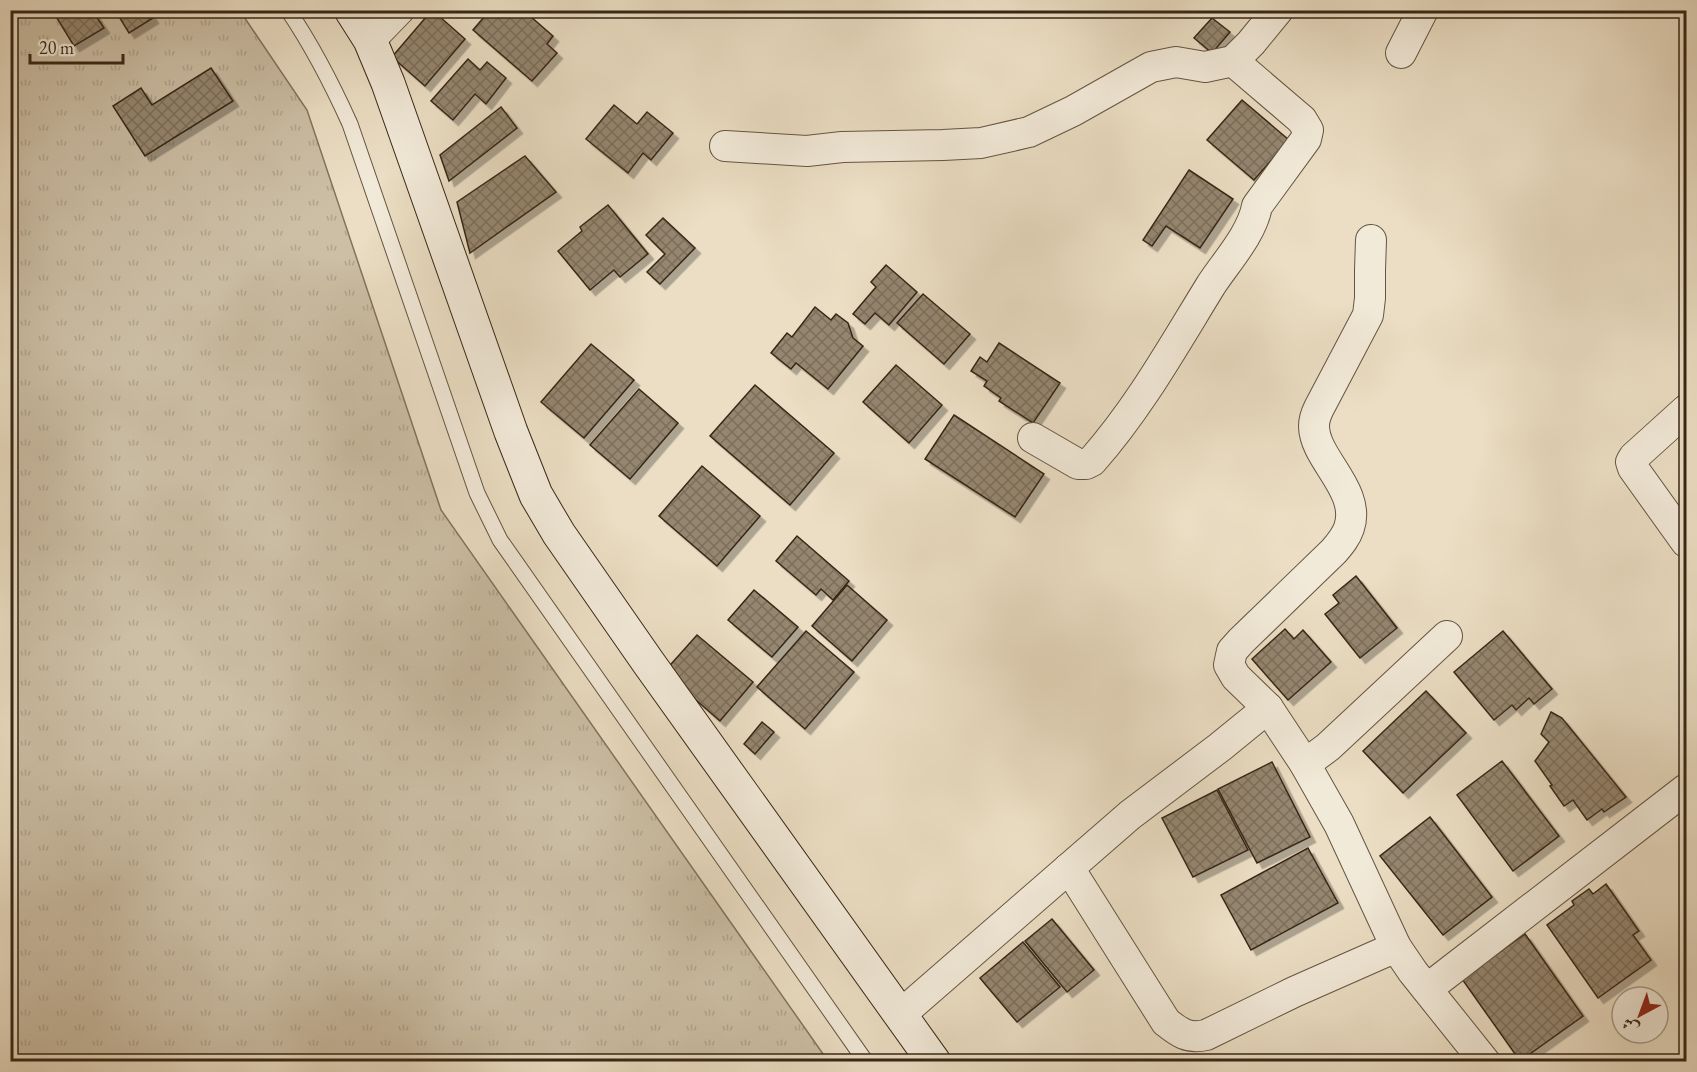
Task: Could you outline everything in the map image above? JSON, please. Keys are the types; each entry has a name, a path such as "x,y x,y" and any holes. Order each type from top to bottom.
{"main road":[{"path":"351,10 370,40 406,129 507,421 536,495 559,534 648,663 934,1062"}],"street":[{"path":"370,40 399,10"},
{"path":"725,146 807,152 842,147 981,143 1029,132 1073,111 1152,67 1176,62 1205,67 1233,61 1251,44 1278,10"},
{"path":"1401,53 1423,10"},
{"path":"1033,438 1078,464 1092,461 1149,387 1248,230 1255,218 1257,206 1306,139 1308,130 1302,120 1233,61"},
{"path":"1371,240 1368,315 1319,408 1313,425 1319,444 1349,501 1350,527 1335,551 1232,651 1229,665 1236,677 1268,708 1305,764 1348,844 1396,947 1413,972 1485,1062"},
{"path":"1686,410 1631,462 1686,542"},
{"path":"1305,764 1328,747 1447,636"},
{"path":"900,1015 1131,815 1268,708"},
{"path":"1427,989 1686,789"},
{"path":"1069,868 1166,1022 1179,1033 1195,1037 1206,1035 1294,992 1396,947"}],"lane":[{"path":"288,10 313,48 350,124 477,493 500,540 866,1062"}],"green space":[{"path":"10,11 240,11 307,110 441,510 828,1061 11,1061"}],"building":[{"path":"52,10 92,10 104,28 74,46"},
{"path":"115,10 148,10 153,18 129,33"},
{"path":"432,10 465,39 425,86 392,57"},
{"path":"490,10 523,10 553,36 547,44 557,53 532,81 473,30"},
{"path":"1212,18 1230,32 1212,53 1194,38"},
{"path":"468,59 480,70 487,62 506,78 486,104 475,94 453,120 431,101"},
{"path":"211,68 233,101 145,156 113,106 141,88 152,105"},
{"path":"1242,100 1289,140 1254,180 1207,140"},
{"path":"614,105 637,124 647,112 673,133 651,160 643,153 628,173 586,139"},
{"path":"501,107 517,128 449,181 440,155"},
{"path":"525,156 556,192 470,253 457,202"},
{"path":"1189,170 1233,199 1200,248 1166,226 1152,246 1143,240"},
{"path":"608,205 648,254 620,277 614,270 590,290 558,251 582,231 580,227"},
{"path":"663,218 695,248 660,284 647,272 665,254 646,235"},
{"path":"886,265 917,292 889,325 875,313 865,324 853,314 876,287 871,282"},
{"path":"923,294 970,334 944,364 897,323"},
{"path":"815,307 831,320 836,314 848,323 853,338 863,346 828,389 796,363 791,369 771,353 787,333 792,337"},
{"path":"999,343 1060,383 1033,423 999,401 1001,398 984,386 987,381 971,371 980,357 987,362"},
{"path":"591,344 634,380 584,438 541,402"},
{"path":"896,365 942,405 909,443 863,402"},
{"path":"755,385 834,453 790,505 710,436"},
{"path":"639,389 678,423 630,479 590,445"},
{"path":"954,415 1044,474 1015,517 925,459"},
{"path":"702,466 760,516 717,566 659,516"},
{"path":"797,536 849,581 833,600 821,589 816,595 776,561"},
{"path":"1356,576 1397,628 1360,658 1325,614 1339,603 1333,595"},
{"path":"847,585 887,620 852,661 812,626"},
{"path":"754,590 798,627 772,657 728,620"},
{"path":"1285,629 1294,639 1303,630 1331,662 1288,700 1252,659"},
{"path":"806,631 854,672 805,729 757,687"},
{"path":"1503,631 1552,689 1534,704 1529,698 1516,710 1512,705 1494,720 1454,672"},
{"path":"697,635 753,682 720,721 664,672"},
{"path":"1426,691 1466,733 1403,793 1363,751"},
{"path":"1551,712 1562,718 1626,797 1604,812 1602,809 1587,820 1573,800 1564,806 1535,761 1549,742 1541,734"},
{"path":"762,722 774,732 755,754 744,744"},
{"path":"1502,761 1559,836 1513,871 1457,795"},
{"path":"1272,762 1310,837 1257,863 1218,789"},
{"path":"1217,790 1248,850 1193,877 1162,818"},
{"path":"1430,817 1492,897 1443,935 1380,856"},
{"path":"1308,848 1338,903 1251,950 1221,895"},
{"path":"1606,884 1639,931 1633,935 1651,960 1616,985 1610,985 1610,989 1598,998 1547,925 1574,905 1572,901 1589,889 1593,894"},
{"path":"1052,919 1094,970 1067,992 1025,941"},
{"path":"1525,934 1583,1016 1520,1061 1462,979"},
{"path":"1023,942 1060,987 1017,1022 980,978"}]}
